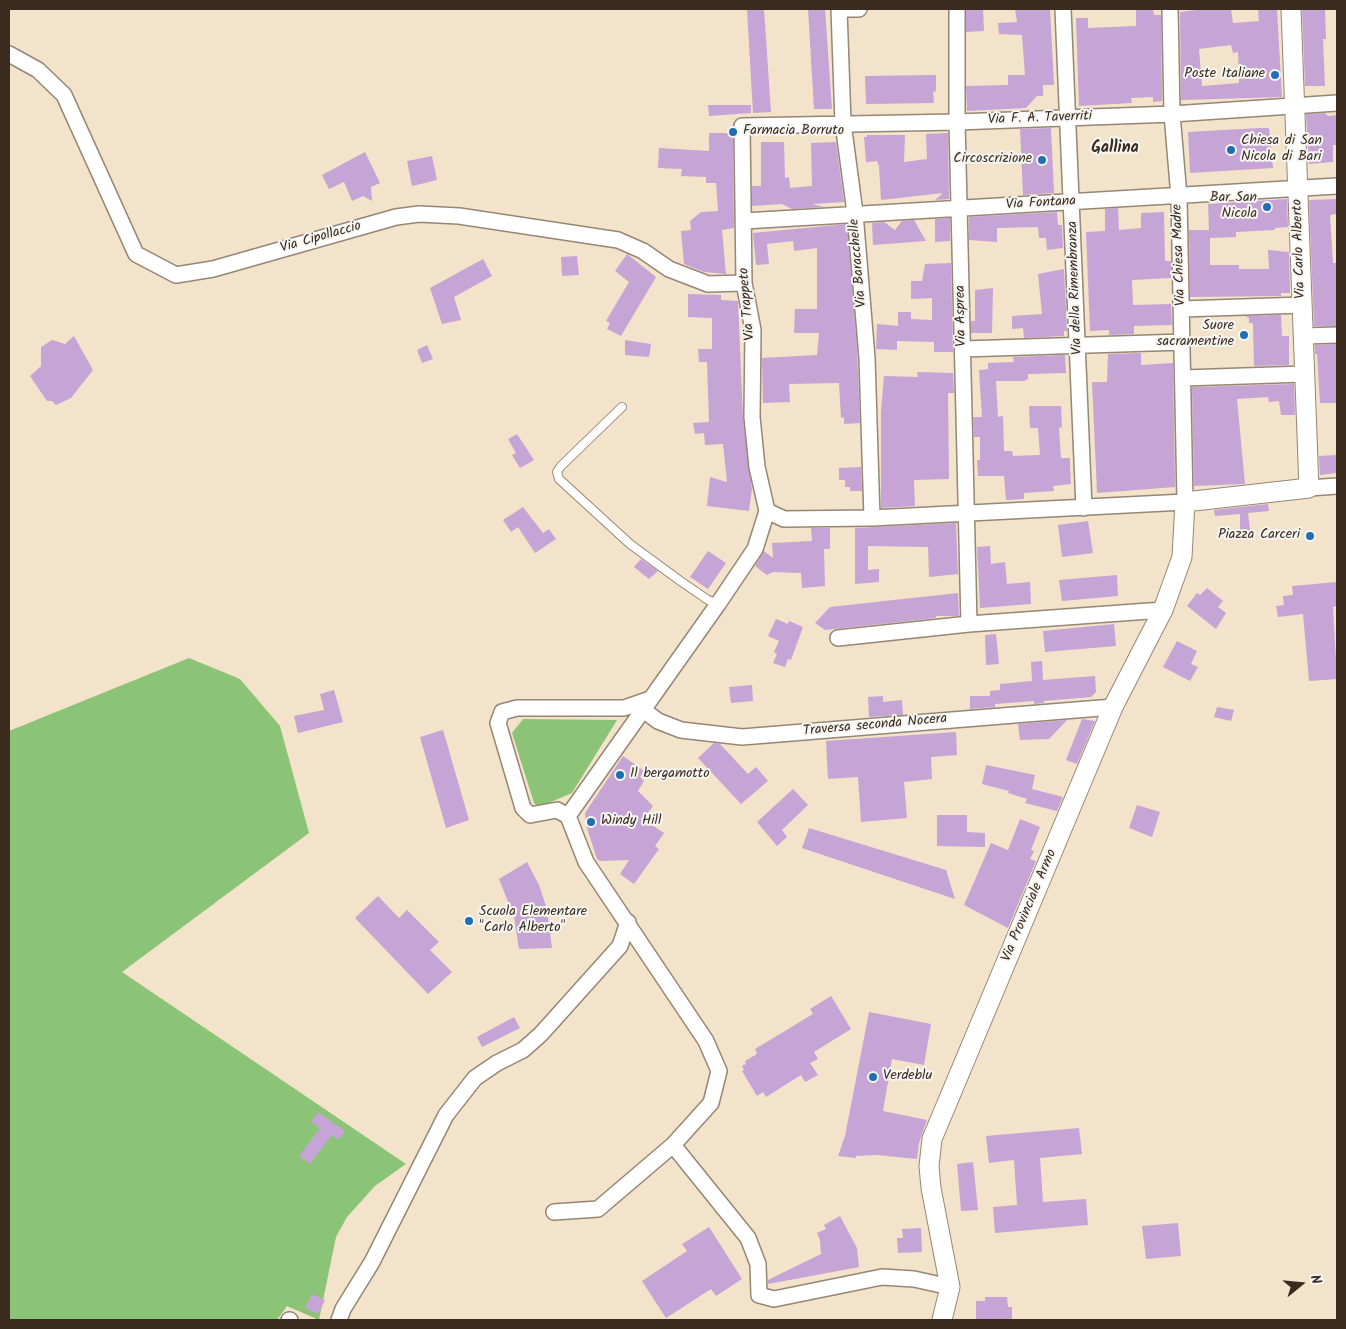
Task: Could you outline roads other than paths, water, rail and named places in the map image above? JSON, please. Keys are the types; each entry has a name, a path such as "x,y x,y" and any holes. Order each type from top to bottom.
{"street":[{"path":"839,9 859,9"},
{"name":"Via Baracchelle","path":"839,9 843,124 855,213 867,358 872,518"},
{"name":"Via Asprea","path":"956,9 969,624"},
{"name":"Via della Rimembranza","path":"1063,9 1084,508"},
{"name":"Via Chiesa Madre","path":"1170,9 1172,114 1178,197 1182,309 1185,502"},
{"name":"Via Carlo Alberto","path":"1292,9 1309,488"},
{"name":"Via Cipollaccio","path":"9,54 38,70 64,95 136,254 176,275 213,270 396,217 419,214 459,216 618,240 643,251 669,269 708,284 744,283"},
{"name":"Via F. A. Taverriti","path":"742,126 957,122 1172,114 1337,103"},
{"name":"Via Trappeto","path":"742,126 744,283 753,330 752,418 757,467 767,511"},
{"name":"Via Fontana","path":"744,221 855,213 1178,197 1337,186"},
{"path":"1182,309 1303,304"},
{"path":"1304,336 1337,335"},
{"path":"963,349 1183,342"},
{"path":"1183,378 1305,374"},
{"path":"568,816 755,549 767,511 784,519 967,515 1185,502 1337,486"},
{"name":"Via Provinciale Armo","path":"942,1320 950,1287 931,1188 932,1139 1113,707 1163,610 1182,556 1185,502"},
{"path":"838,638 969,624 1163,610"},
{"path":"554,1212 598,1209 673,1145 711,1103 718,1070 706,1040 586,862 568,816 557,810 530,816 523,808 498,723 502,712 517,708 624,708 646,704"},
{"name":"Traversa seconda Nocera","path":"646,704 658,721 681,730 742,737 1113,707"},
{"path":"339,1320 343,1309 372,1262 446,1115 475,1078 497,1062 523,1050 541,1034 620,946 628,922"},
{"path":"673,1145 726,1208 748,1238 758,1264 759,1295 774,1299 882,1277 914,1279 950,1287"}],"lane":[{"path":"622,407 561,466 557,472 559,479 630,544 693,590 718,604"}],"place":[{"name":"Poste Italiane","path":"1275,75"},
{"name":"Farmacia Borruto","path":"733,132"},
{"name":"Chiesa di San Nicola di Bari","path":"1231,150"},
{"name":"Circoscrizione","path":"1042,160"},
{"name":"Bar San Nicola","path":"1267,207"},
{"name":"Suore sacramentine","path":"1244,335"},
{"name":"Piazza Carceri","path":"1310,536"},
{"name":"Il bergamotto","path":"620,775"},
{"name":"Windy Hill","path":"591,822"},
{"name":"Scuola Elementare \"Carlo Alberto\"","path":"469,921"},
{"name":"Verdeblu","path":"873,1077"}],"district":[{"name":"Gallina","path":"1115,149"}]}
